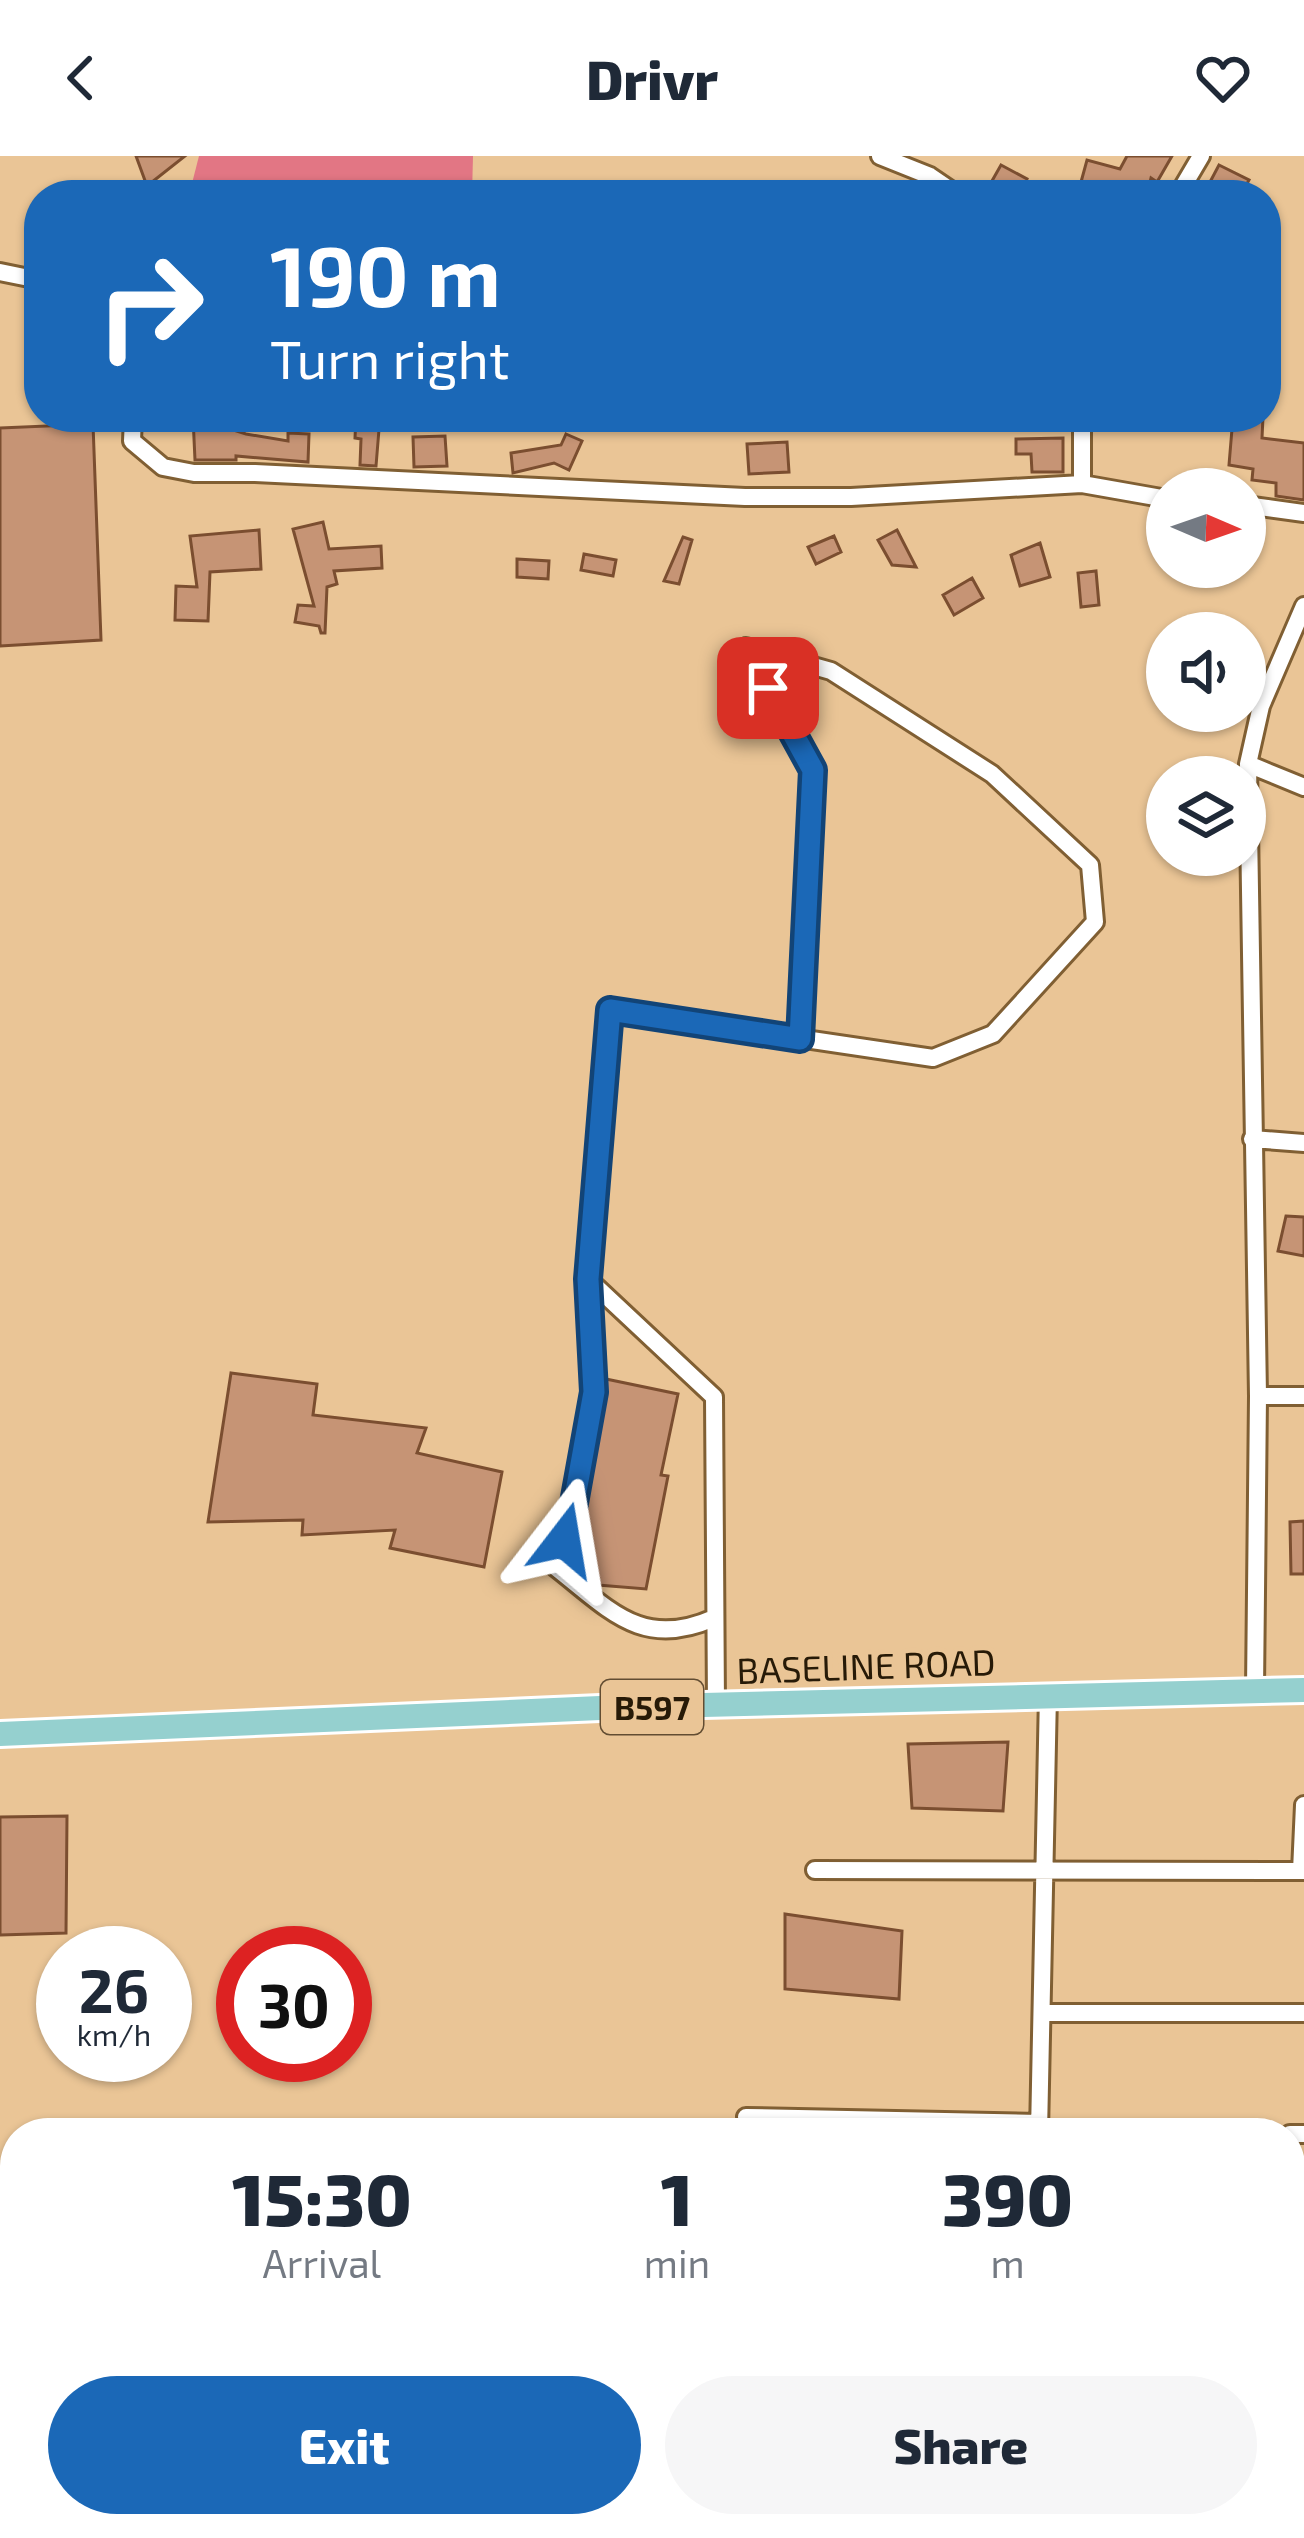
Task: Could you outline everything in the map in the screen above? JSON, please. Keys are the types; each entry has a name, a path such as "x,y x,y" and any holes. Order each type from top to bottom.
{"main road":[{"name":"BASELINE ROAD","path":"0,1734 1048,1694 1304,1690"}],"street":[{"path":"880,156 936,180"},
{"path":"132,432 132,441 164,467 194,473 745,497 851,497 1082,484 1146,495"},
{"path":"1082,432 1082,484"},
{"path":"1266,508 1304,513"},
{"path":"1250,756 1261,706 1304,606"},
{"path":"715,1618 684,1631 643,1630 555,1567 572,1514 594,1392 588,1279 610,1010 800,1039 933,1058 993,1034 1095,922 1090,865 992,774 831,671 746,647 813,770 800,1039"},
{"path":"1266,771 1304,787"},
{"path":"1249,876 1258,1396 1255,1690"},
{"path":"1252,1139 1304,1143"},
{"path":"588,1279 714,1397 716,1706"},
{"path":"1258,1396 1304,1396"},
{"path":"1043,2118 1048,1694"},
{"path":"815,1870 1302,1871 1304,1805"},
{"path":"1042,2013 1304,2013"},
{"path":"746,2117 752,2118"}],"shaded area":[{"path":"199,156 473,156 472,180 193,180"}],"building":[{"path":"136,156 185,156 155,180 145,180"},
{"path":"1127,156 1172,156 1158,180 1082,180 1087,160 1120,169"},
{"path":"1001,165 1027,179 1026,180 992,180"},
{"path":"1219,165 1249,180 1211,180"},
{"path":"0,428 93,432 101,640 0,646"},
{"path":"194,432 240,432 288,441 288,433 309,434 308,462 236,456 236,460 195,460"},
{"path":"355,432 379,432 376,466 360,465 361,439 355,438"},
{"path":"1232,432 1262,432 1262,438 1304,443 1304,500 1276,496 1276,483 1266,482 1266,468 1229,465"},
{"path":"566,434 582,441 569,470 554,463 513,473 511,453 561,445"},
{"path":"445,436 447,466 414,467 413,437"},
{"path":"1063,438 1063,472 1032,472 1031,454 1016,454 1016,439"},
{"path":"787,442 789,472 749,474 747,444"},
{"path":"323,522 329,549 381,546 382,568 334,571 337,584 327,587 325,633 321,633 319,626 295,622 298,605 314,606 293,529"},
{"path":"259,530 261,569 210,572 208,621 175,620 176,586 197,587 190,536"},
{"path":"897,530 916,567 892,565 878,540"},
{"path":"834,536 841,552 816,564 808,547"},
{"path":"683,537 692,540 679,584 664,581"},
{"path":"1040,543 1050,577 1020,586 1011,555"},
{"path":"584,554 616,560 613,576 581,570"},
{"path":"517,559 549,561 548,579 517,577"},
{"path":"1096,571 1099,605 1081,607 1078,573"},
{"path":"972,578 983,598 954,615 943,595"},
{"path":"1286,1216 1304,1217 1304,1256 1278,1251"},
{"path":"231,1373 317,1384 313,1415 426,1428 417,1453 502,1472 484,1567 390,1548 395,1530 302,1535 303,1520 208,1522"},
{"path":"606,1379 678,1394 661,1475 668,1476 646,1589 598,1585 572,1564 585,1515"},
{"path":"1304,1521 1304,1574 1291,1574 1290,1522"},
{"path":"1008,1742 1003,1811 912,1808 908,1744"},
{"path":"67,1816 66,1926 36,1926 36,1934 0,1935 0,1817"},
{"path":"785,1914 902,1931 899,1999 785,1989"}],"route":[{"path":"564,1540 594,1392 588,1279 610,1010 800,1039 813,770 768,688"}]}
